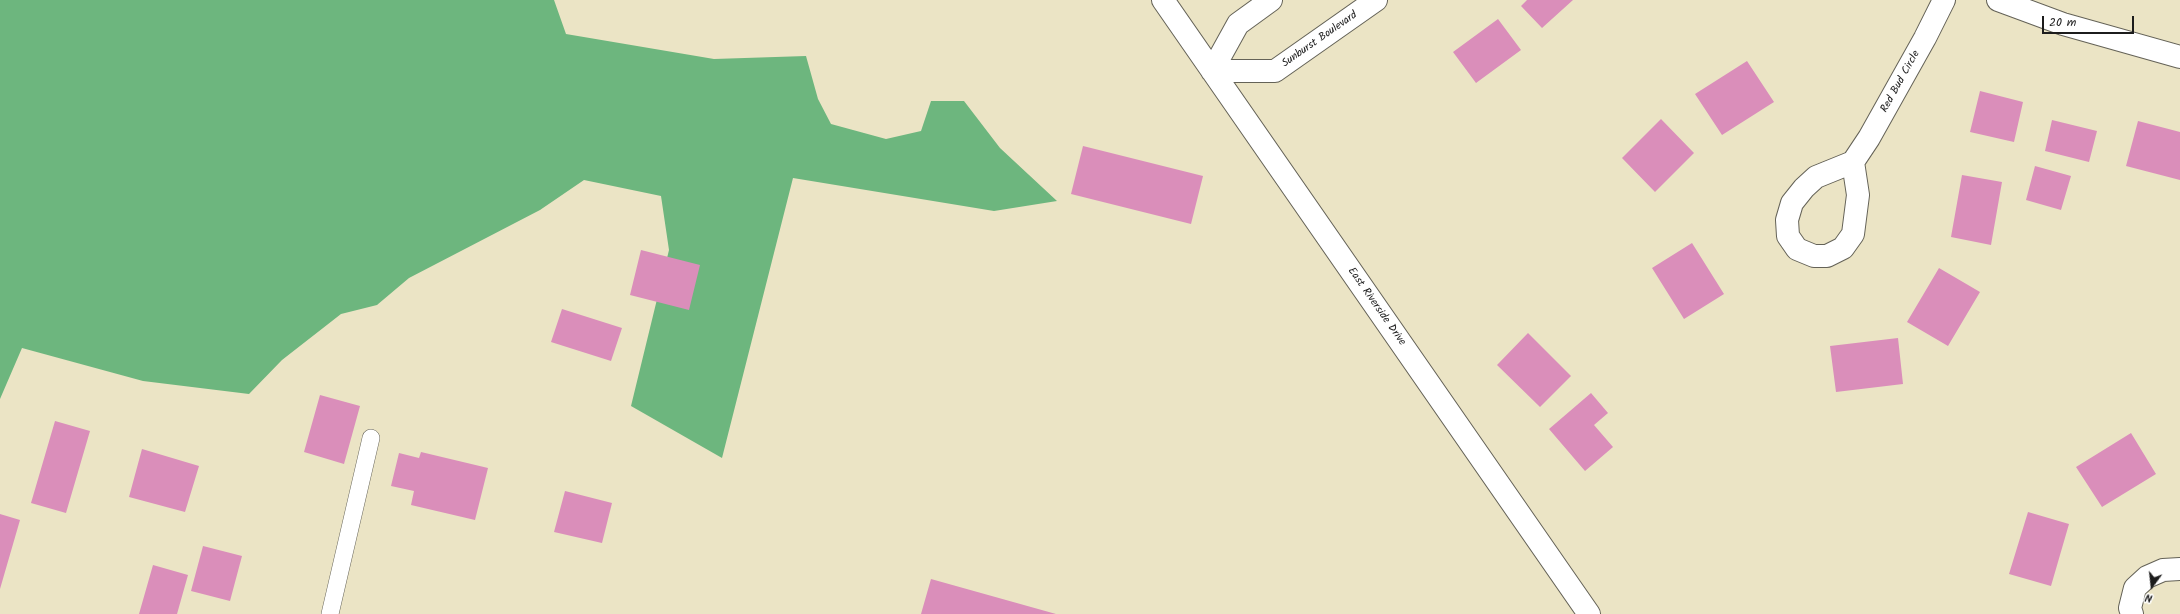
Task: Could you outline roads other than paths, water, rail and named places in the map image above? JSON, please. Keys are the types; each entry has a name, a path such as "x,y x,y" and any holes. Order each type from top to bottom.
{"street":[{"name":"East Riverside Drive","path":"1163,0 1589,614"},
{"path":"1212,71 1238,24 1271,0"},
{"name":"Sunburst Boulevard","path":"1212,71 1275,71 1376,0"},
{"name":"Red Bud Circle","path":"1853,162 1914,58 1944,0"},
{"path":"1998,0 2063,24 2180,57"},
{"path":"2132,614 2130,608 2135,588 2147,576 2163,570 2180,569"}],"lane":[{"path":"330,614 370,438"}]}
